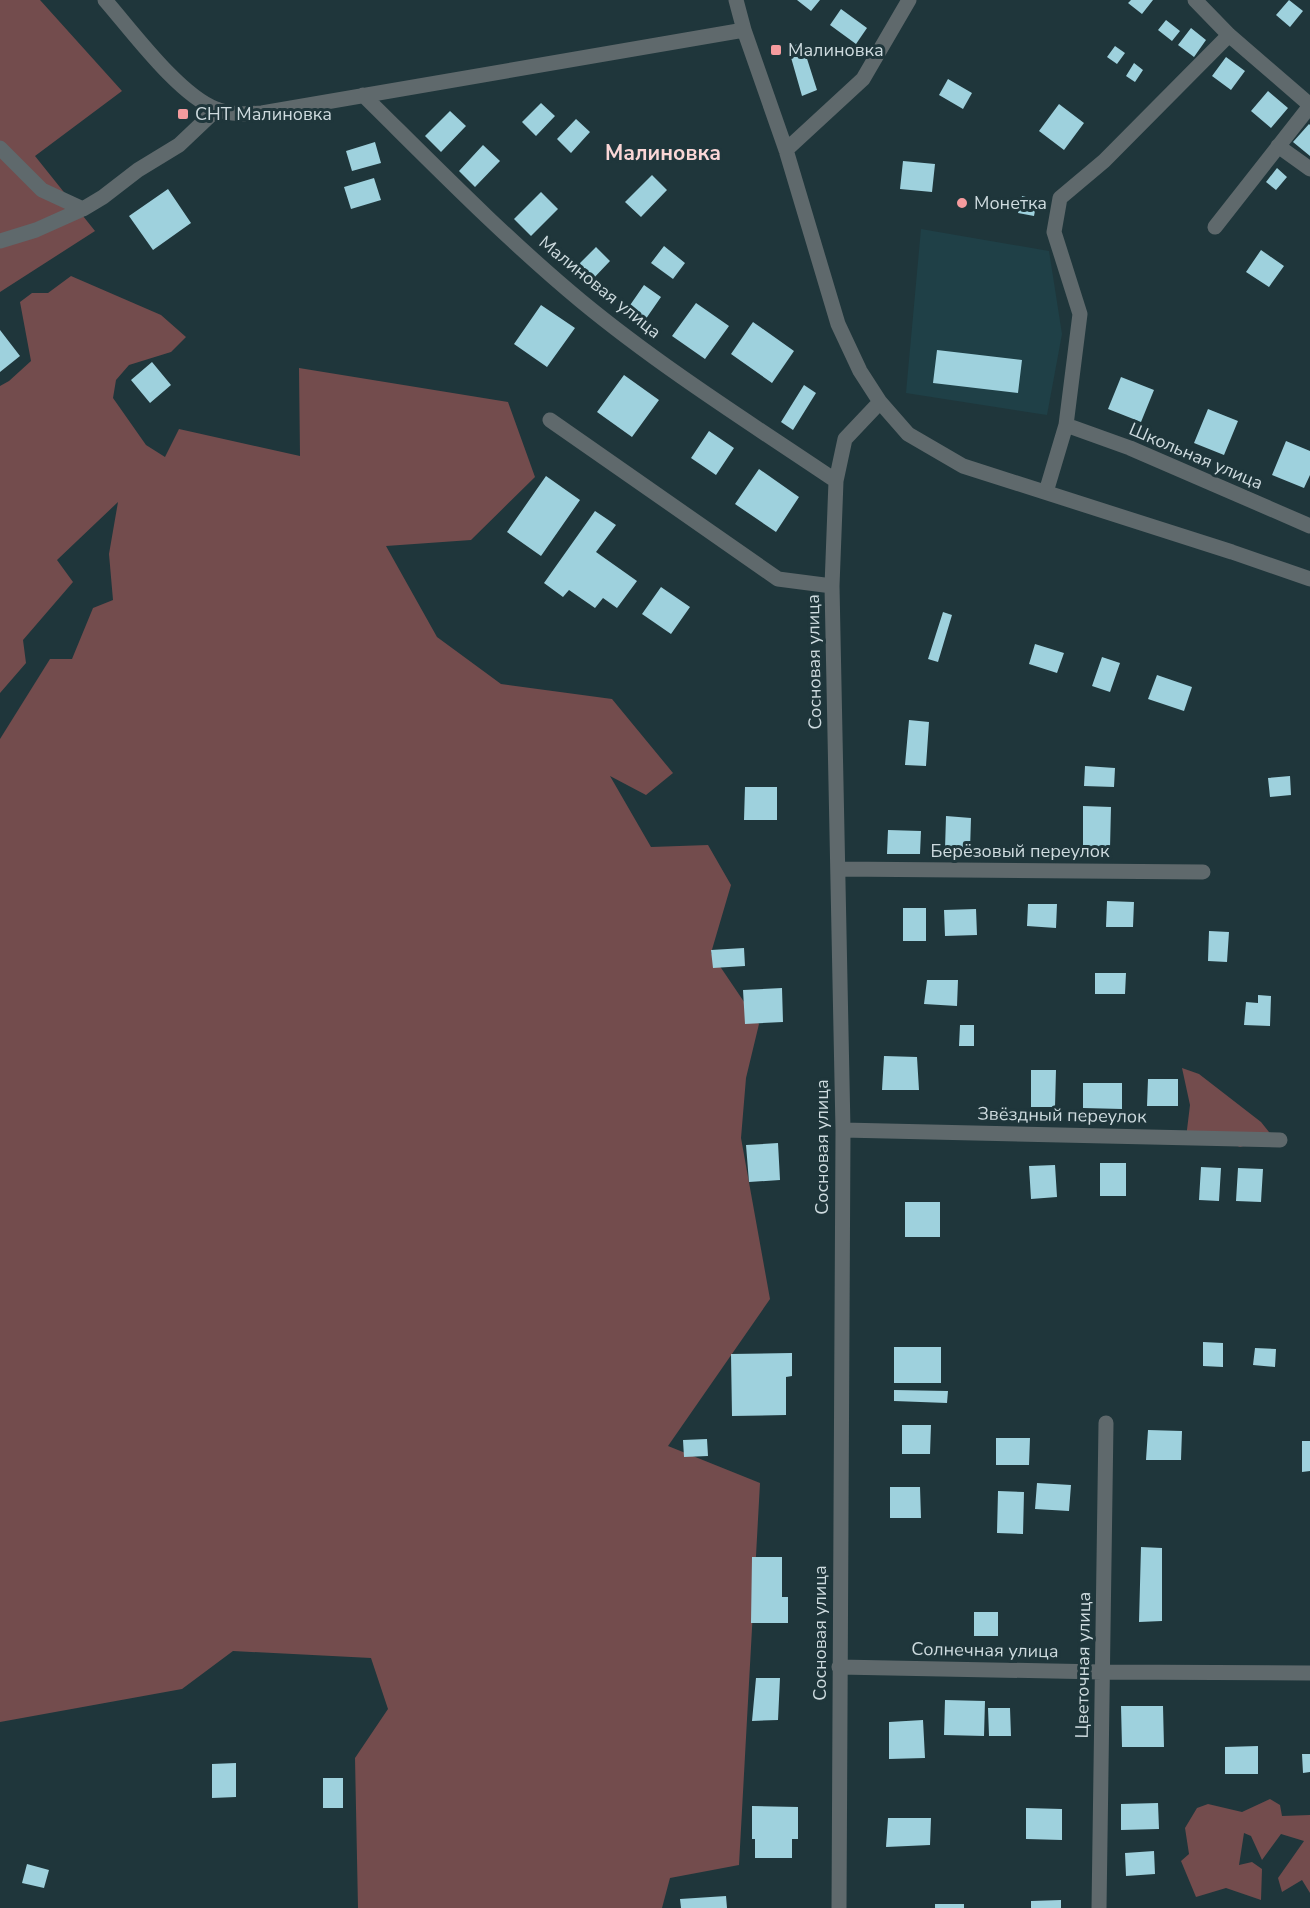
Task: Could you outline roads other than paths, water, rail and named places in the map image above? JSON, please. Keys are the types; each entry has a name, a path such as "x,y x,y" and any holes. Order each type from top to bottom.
{"street":[{"path":"105,0 178,83 196,98 217,109 239,114 262,112 744,30"},
{"path":"736,0 744,30 786,150 838,324 861,371 880,402 908,434 963,466 1310,579"},
{"path":"786,150 863,79 909,0"},
{"path":"1195,0 1229,35 1310,105 1215,227"},
{"path":"1046,492 1066,425 1080,314 1054,232 1060,198 1104,160 1229,35"},
{"name":"Малиновая улица","path":"363,95 490,219 581,301 659,361 836,481"},
{"path":"0,241 36,230 103,197 138,170 179,145 217,109"},
{"path":"1278,146 1310,169"},
{"path":"0,148 42,190 82,209"},
{"name":"Сосновая улица","path":"839,1908 843,1130 832,586 836,481 845,439 880,402"},
{"path":"550,420 778,579 832,586"},
{"name":"Школьная улица","path":"1066,425 1130,448 1310,526"},
{"name":"Берёзовый переулок","path":"838,870 1203,872"},
{"name":"Звёздный переулок","path":"843,1130 1280,1140"},
{"name":"Цветочная улица","path":"1099,1908 1107,1423"},
{"name":"Солнечная улица","path":"839,1667 1310,1673"}],"place":[{"name":"Малиновка","path":"776,50"},
{"name":"СНТ Малиновка","path":"183,114"},
{"name":"Монетка","path":"962,203"}],"district":[{"name":"Малиновка","path":"663,153"}]}
